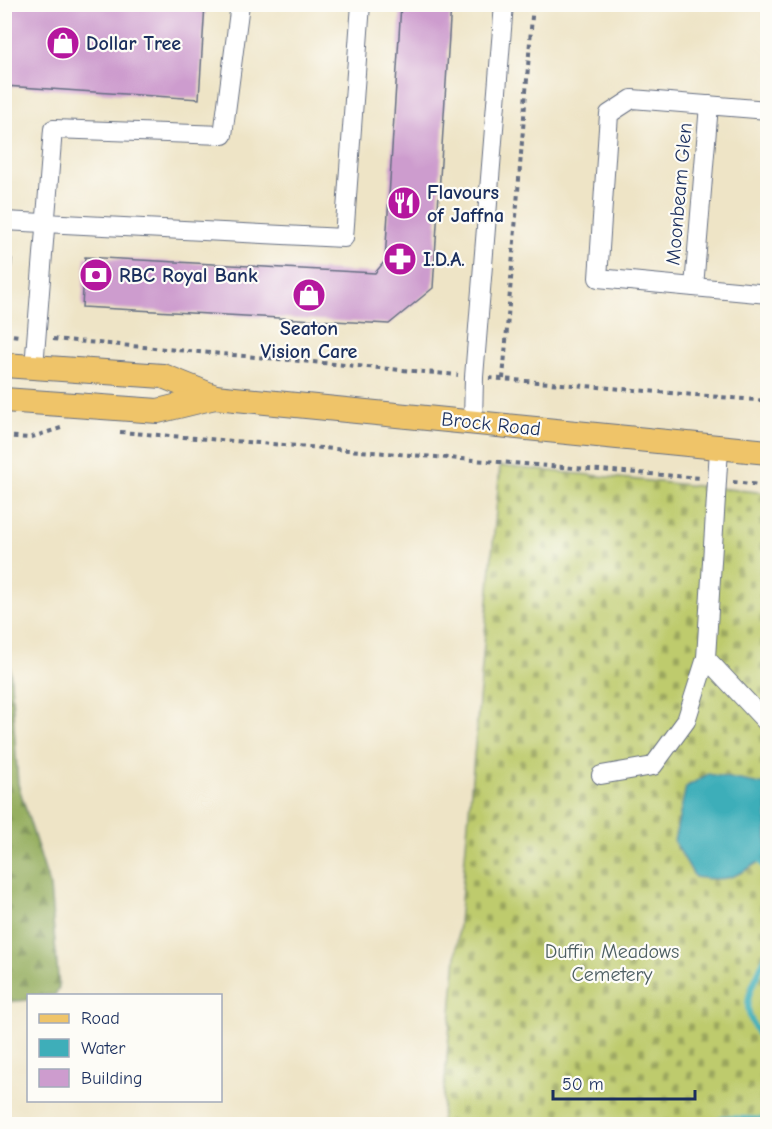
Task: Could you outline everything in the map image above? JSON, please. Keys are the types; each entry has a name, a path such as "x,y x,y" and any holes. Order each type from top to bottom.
{"main road":[{"name":"Brock Road","path":"4,365 163,376 215,397 719,449 768,452"},
{"name":"Brock Road","path":"4,400 158,411 215,397"}],"street":[{"path":"34,367 53,129 224,135 240,4"},
{"path":"4,221 344,237 361,4"},
{"path":"473,422 474,377 504,4"},
{"path":"768,110 633,99 609,114 598,278 768,294"},
{"name":"Moonbeam Glen","path":"694,287 710,105"},
{"path":"601,775 653,766 686,721 706,658 719,449"},
{"path":"706,658 768,724"}],"path":[{"path":"503,379 533,4"},
{"path":"4,334 474,377 768,400"},
{"path":"4,436 29,438 63,427 75,428"},
{"path":"111,431 768,486"}],"green space":[{"name":"Duffin Meadows Cemetery","path":"500,466 767,493 767,1124 441,1124"},
{"path":"5,595 18,784 50,887 59,987 56,994 27,994 27,1000 5,1002"}],"water":[{"path":"708,774 767,785 767,857 741,873 726,878 695,877 674,841 686,787"}],"building":[{"path":"5,4 205,4 199,99 5,86"},
{"path":"401,4 451,4 433,288 389,324 82,307 85,257 375,273 385,261"},
{"path":"4,258 12,259 8,311 4,311"}],"waterway":[{"path":"757,856 768,872"},
{"path":"768,951 754,981 748,1001 752,1021 768,1051"},
{"path":"712,1124 723,1118 768,1120"}],"place":[{"name":"Dollar Tree","path":"63,43"},
{"name":"Flavours of Jaffna","path":"404,203"},
{"name":"I.D.A.","path":"400,259"},
{"name":"RBC Royal Bank","path":"96,275"},
{"name":"Seaton Vision Care","path":"309,295"}]}
